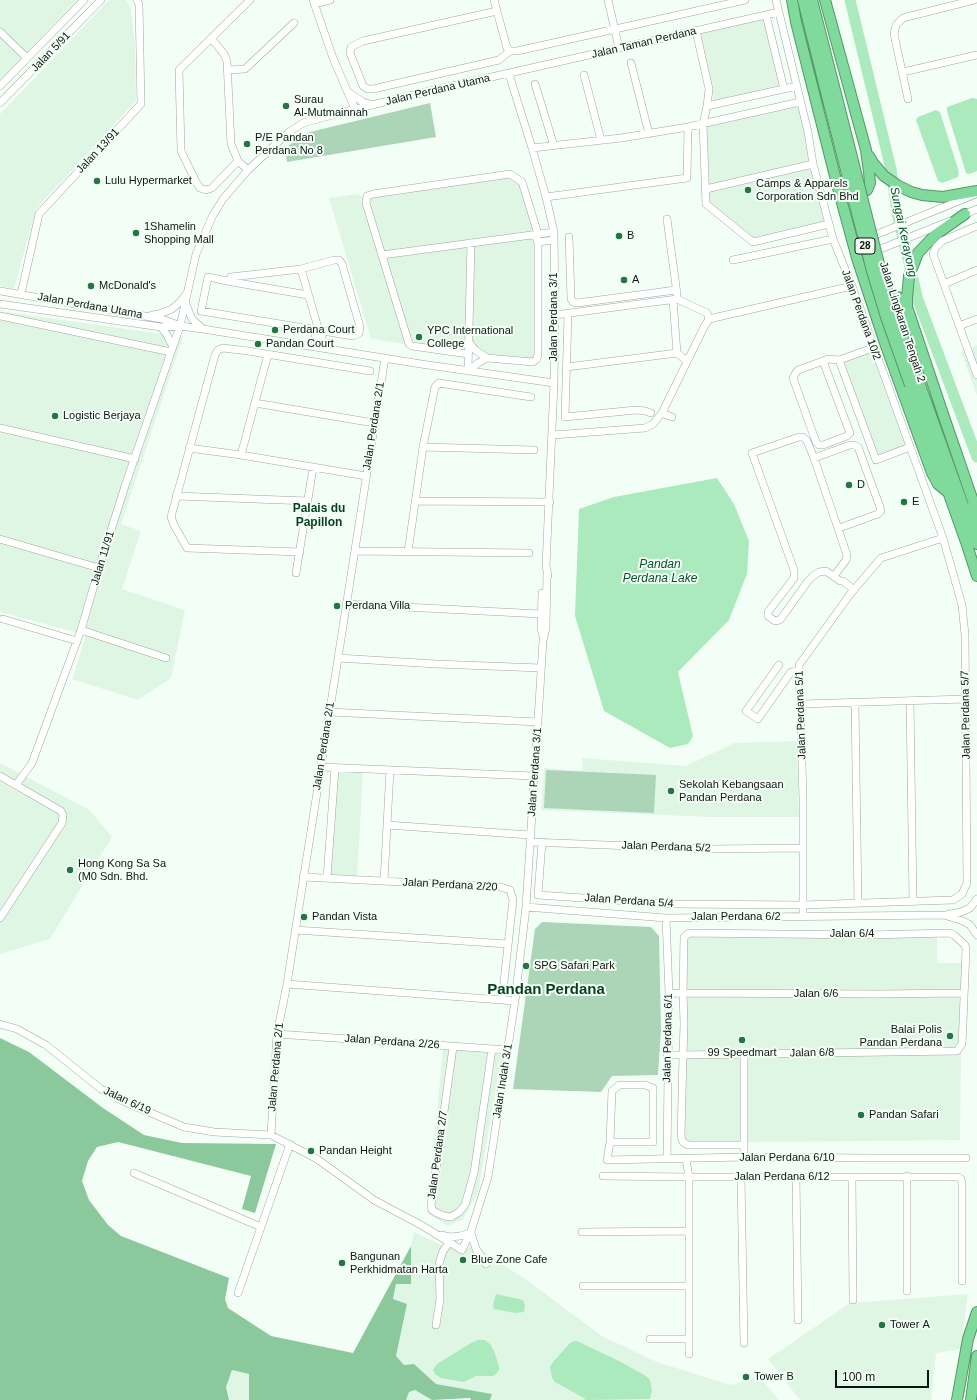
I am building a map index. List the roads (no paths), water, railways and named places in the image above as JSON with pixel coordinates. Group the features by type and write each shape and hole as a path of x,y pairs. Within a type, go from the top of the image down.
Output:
{"highway":[{"path":"792,0 796,22 857,258 932,474 938,484 949,493"},
{"name":"Jalan Lingkaran Tengah 2","path":"803,0 914,384 977,576"},
{"name":"Jalan Lingkaran Tengah 2","path":"812,0 834,103"},
{"path":"825,0 866,150 870,183 867,190 858,195 846,195 838,188"},
{"path":"866,150 873,163 884,176 911,192 922,195 943,197 977,191"},
{"path":"965,214 934,235 918,253 909,276 907,303 973,501 977,536"},
{"path":"876,315 880,303 883,299 888,297 898,297 907,303"},
{"name":"Jalan Lingkaran Tengah 2","path":"914,384 977,544"},
{"path":"957,1400 968,1339 977,1312"},
{"path":"971,1399 977,1356"}],"street":[{"name":"Jalan 5/91","path":"0,86 84,0"},
{"name":"Jalan 5/91","path":"0,103 101,0"},
{"name":"Jalan 13/91","path":"21,294 40,214 141,104 138,0"},
{"path":"238,161 212,188 206,190 200,188 196,182 181,151 179,70 250,0"},
{"path":"330,0 313,2 333,58 355,109"},
{"path":"494,0 507,48 510,51 517,52 615,28 745,0"},
{"path":"608,0 619,48"},
{"name":"Jalan Perdana 10/2","path":"776,0 833,239 852,286 873,348 943,538"},
{"path":"908,99 894,34 896,25 903,18 974,0"},
{"path":"497,11 363,41 351,47 350,53 363,86 373,90 499,60 510,51"},
{"name":"Jalan Taman Perdana","path":"509,74 779,12"},
{"path":"766,16 784,89"},
{"path":"228,70 245,69 294,23"},
{"path":"696,31 709,89 708,106 703,124 706,204 753,242 829,224"},
{"path":"0,32 27,58"},
{"path":"211,38 224,54 227,61 232,144 238,161 248,170"},
{"path":"903,72 977,56"},
{"path":"631,63 649,134"},
{"name":"Jalan Perdana Utama","path":"180,326 196,254 212,215 223,199 248,170 295,127 355,109 509,74"},
{"name":"Jalan Perdana 3/1","path":"509,74 546,197 554,232 555,315 553,435 547,569 550,582 550,622 543,637 526,907"},
{"path":"584,75 601,140"},
{"path":"535,84 554,146"},
{"path":"708,106 797,86"},
{"path":"347,91 363,102 373,105"},
{"path":"532,148 649,134 703,124 800,102"},
{"path":"546,197 687,178 688,127"},
{"path":"706,189 814,164"},
{"path":"468,354 412,346 407,340 366,203 367,196 510,174 522,182 538,242 537,359 533,362 488,358 475,350 469,342"},
{"path":"854,244 977,194"},
{"path":"857,258 977,209"},
{"path":"667,219 676,290 677,353"},
{"path":"977,226 942,241 936,247 933,254 959,326 970,348 977,375"},
{"path":"382,255 554,232"},
{"path":"569,237 571,299 576,304 676,290"},
{"path":"733,260 833,239"},
{"path":"538,242 554,240"},
{"path":"468,371 471,243"},
{"path":"232,282 231,277 300,269 339,260 342,264 360,327 359,333 353,336 319,332 201,311 208,277 232,282 308,295"},
{"path":"300,269 319,332 322,336 320,348"},
{"path":"944,284 977,270"},
{"path":"553,435 645,428 653,424 662,413 709,319 852,286"},
{"name":"Jalan Perdana Utama","path":"0,291 162,319 180,326"},
{"path":"146,316 159,314 172,309 187,293"},
{"path":"555,315 675,299 707,313 709,319"},
{"path":"186,302 192,319 203,329"},
{"name":"Jalan Perdana Utama","path":"0,304 160,327 180,326 203,329 468,371 554,383"},
{"path":"568,314 565,417 636,410 645,410 651,413"},
{"path":"0,316 172,349"},
{"path":"959,326 977,319"},
{"name":"Jalan 11/91","path":"16,785 32,763 82,630 99,568 180,326"},
{"path":"160,327 167,335 172,349"},
{"path":"300,552 187,548 171,517 215,355 218,350 223,348 370,371"},
{"path":"823,361 850,433 847,436 823,445 819,445 816,442 793,378 798,370 823,361 839,360 873,348"},
{"path":"567,367 677,353 687,361"},
{"path":"241,455 268,354"},
{"name":"Jalan Perdana 2/1","path":"271,1135 277,1034 295,930 385,358"},
{"path":"468,371 478,363 488,358"},
{"path":"839,360 876,460 910,447"},
{"path":"408,552 423,447 435,387 439,383 531,397"},
{"path":"255,404 374,423"},
{"path":"662,413 672,417"},
{"path":"0,428 135,459"},
{"path":"837,579 847,555 839,528 807,441 803,437 799,437 752,453 794,570 794,578 768,612 768,616 775,621 780,620 813,576 823,571 826,571 837,579 841,585 853,591"},
{"path":"814,458 850,445 858,447 880,507 881,511 878,514 839,528"},
{"path":"423,447 534,450"},
{"path":"189,448 241,455 366,476"},
{"path":"296,574 313,468"},
{"path":"176,496 308,501"},
{"path":"415,501 550,502"},
{"name":"Jalan Perdana 5/1","path":"803,917 801,704 799,665 853,591 881,558 943,538"},
{"name":"Jalan Perdana 5/7","path":"943,538 962,605 964,634 966,699 967,883 962,894"},
{"path":"0,539 99,568"},
{"path":"355,551 529,553"},
{"name":"Jalan Perdana 3/1","path":"543,637 541,628 541,614 543,571 547,569"},
{"path":"346,604 541,614"},
{"path":"3,619 77,641"},
{"path":"82,630 166,658"},
{"path":"338,658 541,668"},
{"path":"779,664 746,711 758,719 792,672 799,671"},
{"path":"788,677 793,680 800,679"},
{"path":"801,704 966,699"},
{"path":"910,701 913,901"},
{"path":"855,703 858,903"},
{"path":"329,712 538,722"},
{"path":"321,767 534,776"},
{"name":"Jalan Perdana 2/1","path":"326,878 335,768"},
{"path":"384,881 390,770"},
{"path":"0,776 61,811 62,815 62,823 0,918"},
{"name":"Jalan Perdana 5/2","path":"387,825 530,838 542,842 708,849 802,848"},
{"name":"Jalan Perdana 5/4","path":"542,842 538,895 674,904 803,905 953,900 962,894"},
{"name":"Jalan Perdana 2/20","path":"303,877 501,887 510,890 513,900 502,1000"},
{"name":"Jalan Perdana 6/2","path":"526,907 666,918 946,916 970,908 977,899"},
{"name":"Jalan Indah 3/1","path":"449,1243 462,1250 471,1233 488,1177 515,1001 526,907"},
{"path":"651,916 666,932 671,924 678,918"},
{"name":"Jalan Perdana 6/2","path":"946,916 963,921 970,925 977,935"},
{"name":"Jalan Perdana 6/1","path":"666,918 669,993 667,1054 667,1159"},
{"path":"295,930 508,944"},
{"name":"Jalan 6/4","path":"744,1144 688,1145 683,1142 681,1137 684,937 689,933 868,935 950,933 964,945 966,950 962,1044 957,1052"},
{"path":"286,984 515,1001"},
{"name":"Jalan 6/6","path":"669,993 964,993"},
{"name":"Jalan 6/19","path":"0,1024 17,1029 46,1045 101,1089 125,1102 184,1128 214,1132 271,1135"},
{"name":"Jalan Perdana 2/26","path":"277,1034 508,1050"},
{"name":"Jalan Perdana 2/7","path":"453,1047 431,1205 432,1210 437,1213 451,1217 459,1212 465,1205 474,1173 492,1049"},
{"name":"Jalan 6/8","path":"667,1054 957,1052"},
{"path":"744,1054 744,1157"},
{"path":"645,1085 652,1088 653,1142 610,1142 612,1091 619,1086 645,1085"},
{"path":"271,1135 317,1159 374,1200 437,1234 449,1243 443,1251 439,1264 440,1299 436,1324"},
{"name":"Jalan Perdana 6/10","path":"610,1142 607,1160 744,1157 966,1158"},
{"path":"238,1293 290,1144"},
{"path":"686,1159 689,1177 689,1354"},
{"path":"134,1173 261,1227"},
{"name":"Jalan Perdana 6/12","path":"603,1176 958,1177 962,1184 962,1281"},
{"path":"796,1176 798,1320"},
{"path":"907,1176 907,1291"},
{"path":"742,1177 744,1343"},
{"path":"852,1177 854,1300"},
{"path":"582,1232 689,1231"},
{"path":"437,1234 450,1237 471,1233 476,1249 486,1264"},
{"path":"583,1286 689,1286"},
{"path":"650,1339 689,1339"}],"water":[{"path":"972,98 977,99 977,171 969,174 966,173 947,107"},
{"path":"936,110 940,112 959,172 958,177 942,183 938,181 916,120 918,117"},
{"name":"Pandan Perdana Lake","path":"717,478 734,504 749,541 747,574 729,620 678,672 693,736 688,744 670,748 604,711 575,616 579,509 614,497"},
{"path":"496,1294 523,1300 525,1306 524,1312 515,1313 494,1309 493,1305"},
{"path":"478,1340 485,1340 491,1345 499,1366 499,1370 496,1374 493,1376 476,1376 464,1382 441,1378 435,1374 433,1370 437,1364"},
{"path":"577,1341 619,1361 646,1376 650,1380 651,1385 652,1391 650,1399 585,1400 584,1398 555,1382 552,1378 550,1367 570,1343"}],"waterway":[{"name":"Sungai Kerayong","path":"850,0 891,169 897,213 918,300 977,457"}],"place":[{"name":"Surau Al-Mutmainnah","path":"286,106"},
{"name":"P/E Pandan Perdana No 8","path":"247,144"},
{"name":"Lulu Hypermarket","path":"97,181"},
{"name":"Camps & Apparels Corporation Sdn Bhd","path":"748,190"},
{"name":"1Shamelin Shopping Mall","path":"136,233"},
{"name":"B","path":"619,236"},
{"name":"A","path":"624,280"},
{"name":"McDonald's","path":"91,286"},
{"name":"Perdana Court","path":"275,330"},
{"name":"YPC International College","path":"419,337"},
{"name":"Pandan Court","path":"258,344"},
{"name":"Logistic Berjaya","path":"55,416"},
{"name":"D","path":"849,485"},
{"name":"E","path":"904,502"},
{"name":"Perdana Villa","path":"337,606"},
{"name":"Sekolah Kebangsaan Pandan Perdana","path":"671,791"},
{"name":"Hong Kong Sa Sa (M0 Sdn. Bhd.","path":"70,870"},
{"name":"Pandan Vista","path":"304,917"},
{"name":"SPG Safari Park","path":"526,966"},
{"name":"Balai Polis Pandan Perdana","path":"950,1036"},
{"name":"99 Speedmart","path":"742,1040"},
{"name":"Pandan Safari","path":"861,1115"},
{"name":"Pandan Height","path":"311,1151"},
{"name":"Blue Zone Cafe","path":"463,1260"},
{"name":"Bangunan Perkhidmatan Harta","path":"342,1263"},
{"name":"Tower A","path":"882,1325"},
{"name":"Tower B","path":"746,1377"}],"district":[{"name":"Palais du Papillon","path":"319,516"},
{"name":"Pandan Perdana","path":"546,990"}]}
